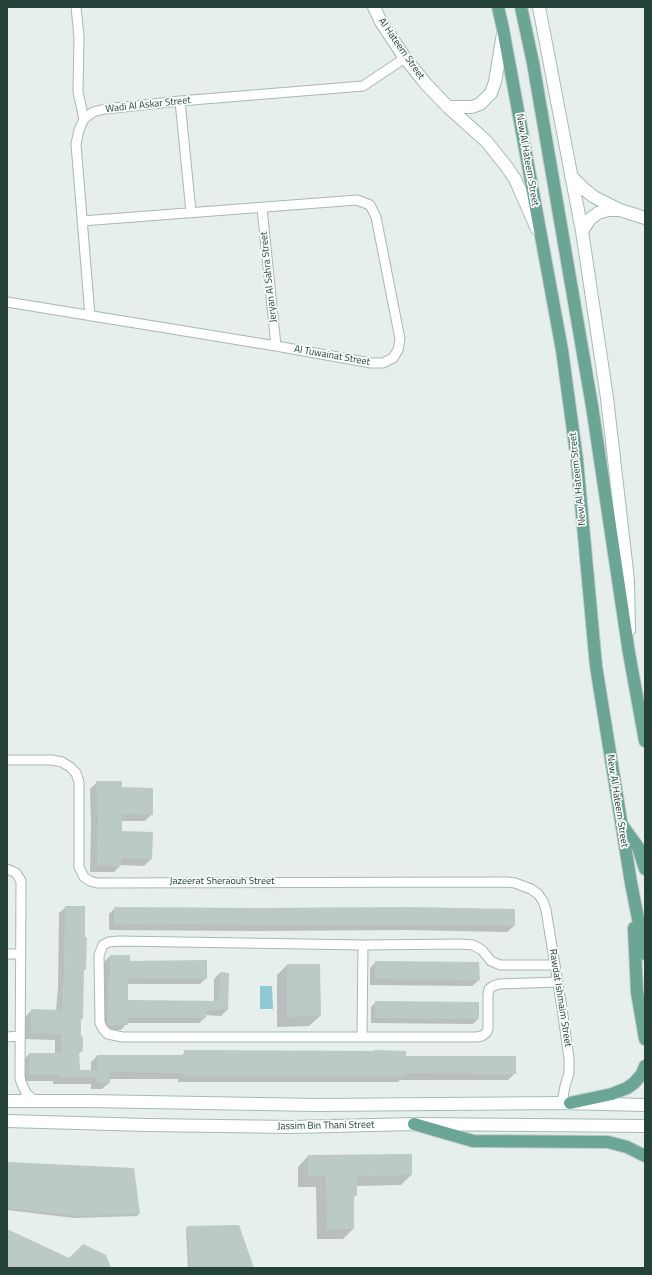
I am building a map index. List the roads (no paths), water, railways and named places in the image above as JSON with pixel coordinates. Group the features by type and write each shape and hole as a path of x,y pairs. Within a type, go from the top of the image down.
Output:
{"main road":[{"name":"Al Hateem Street","path":"374,7 381,22 405,58 426,84 448,107 486,140 512,175 542,239"},
{"name":"New Al Hateem Street","path":"498,7 556,313 568,386 579,476 596,666 631,883 645,954"},
{"path":"521,7 533,63 592,406 628,653 645,740"},
{"path":"539,7 582,230 607,398 610,438 625,556 629,604 628,653"},
{"path":"448,107 472,107 480,104 491,93 496,82 503,29"},
{"path":"571,176 594,197 620,210 645,218"},
{"path":"582,230 590,219 598,213 608,210 620,210"},
{"path":"621,824 638,847 645,869"},
{"path":"631,883 637,992 645,1039"},
{"path":"566,1103 612,1094 627,1088 642,1074 645,1066"},
{"name":"Jassim Bin Thani Street","path":"7,1101 88,1100 317,1105 566,1103 645,1105"},
{"name":"Jassim Bin Thani Street","path":"7,1121 292,1127 414,1124 645,1126"},
{"path":"414,1124 472,1141 608,1142 627,1147 645,1156"}],"street":[{"path":"76,7 79,37 78,92 84,119 79,130 76,144 90,316"},
{"name":"Wadi Al Askar Street","path":"84,119 93,112 106,109 180,101 363,86 405,58"},
{"path":"180,101 191,212"},
{"name":"Al Tuwainat Street","path":"7,302 371,363 383,363 393,358 398,350 400,339 376,217 370,205 357,200 191,212 82,222"},
{"name":"Jeryan Al Sahra Street","path":"262,208 276,346"},
{"name":"Jazeerat Sheraouh Street","path":"7,760 52,760 62,762 70,766 76,773 79,782 78,867 84,877 97,883 507,882 524,885 538,894"},
{"path":"7,869 16,873 20,881 21,1082 26,1093 35,1101"},
{"name":"Rawdat Ishmaim Street","path":"538,894 543,901 546,910 569,1059 569,1073 565,1086 566,1103"},
{"path":"555,965 500,965 491,961 482,950 473,946 460,944 109,942 103,945 99,955 100,1023 108,1034 122,1037 477,1037 486,1033 488,1028 488,995 489,989 493,986 499,984 558,982"},
{"path":"362,1038 363,944"},
{"path":"7,954 20,954"},
{"path":"7,1036 20,1036"}],"water":[{"path":"260,986 272,986 273,1009 260,1009"}]}
